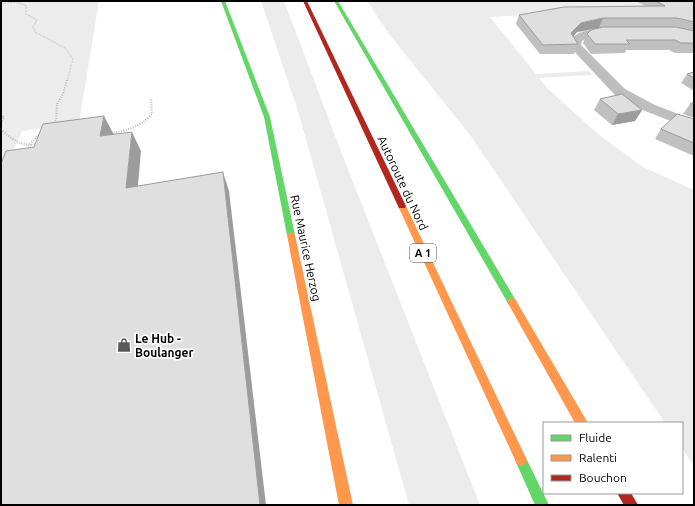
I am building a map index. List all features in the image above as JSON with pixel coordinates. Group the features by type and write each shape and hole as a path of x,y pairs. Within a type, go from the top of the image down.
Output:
{"main road":[{"name":"Rue Maurice Herzog","path":"222,1 262,102 266,117 346,505"},
{"name":"Autoroute du Nord","path":"305,1 542,505"},
{"path":"336,1 581,422"},
{"path":"625,494 631,505"}],"street":[{"path":"628,32 588,34 576,40 575,46 614,87 624,95 650,108 694,125"}],"path":[{"path":"1,3 23,3 26,6 26,14 37,20 33,27 35,32 65,48 73,59 63,94 57,104 56,120 51,126"},
{"path":"110,133 122,132 146,122 152,114 151,98"},
{"path":"1,114 4,118 1,122"},
{"path":"1,129 19,143 28,146 42,143"},
{"path":"28,146 45,131"}],"shaded area":[{"path":"1,1 99,1 79,123 22,131 1,178"},
{"path":"261,1 284,1 340,149 480,505 409,505 298,111"},
{"path":"367,1 694,1 653,7 490,17 536,74 589,71 593,75 539,78 547,88 598,134 643,167 694,190 694,466 683,450 683,422 664,422 470,135 389,34"}],"building":[{"path":"656,1 694,1 694,22 677,18 603,18 581,23 571,33 578,44 543,45 519,15 564,7 665,6"},
{"path":"603,27 676,27 694,31 694,43 681,43 675,40 626,40 630,44 595,44 587,34 591,30"},
{"path":"694,72 694,78 687,74"},
{"path":"622,94 642,110 618,114 600,99"},
{"path":"677,114 694,119 694,143 661,129"},
{"name":"Le Hub - Boulanger","path":"104,116 100,136 132,132 126,188 223,172 260,505 1,505 1,164 6,151 34,147 43,124"}],"traffic: fast":[{"path":"223,1 267,117 291,235"},
{"path":"336,1 512,302"},
{"path":"521,460 542,505"}],"traffic: slow":[{"path":"402,206 521,460"},
{"path":"291,235 346,505"},
{"path":"512,302 581,422"}],"traffic: jam":[{"path":"305,1 402,206"},
{"path":"625,494 631,505"}],"place":[{"name":"Le Hub - Boulanger","path":"124,345"}]}
